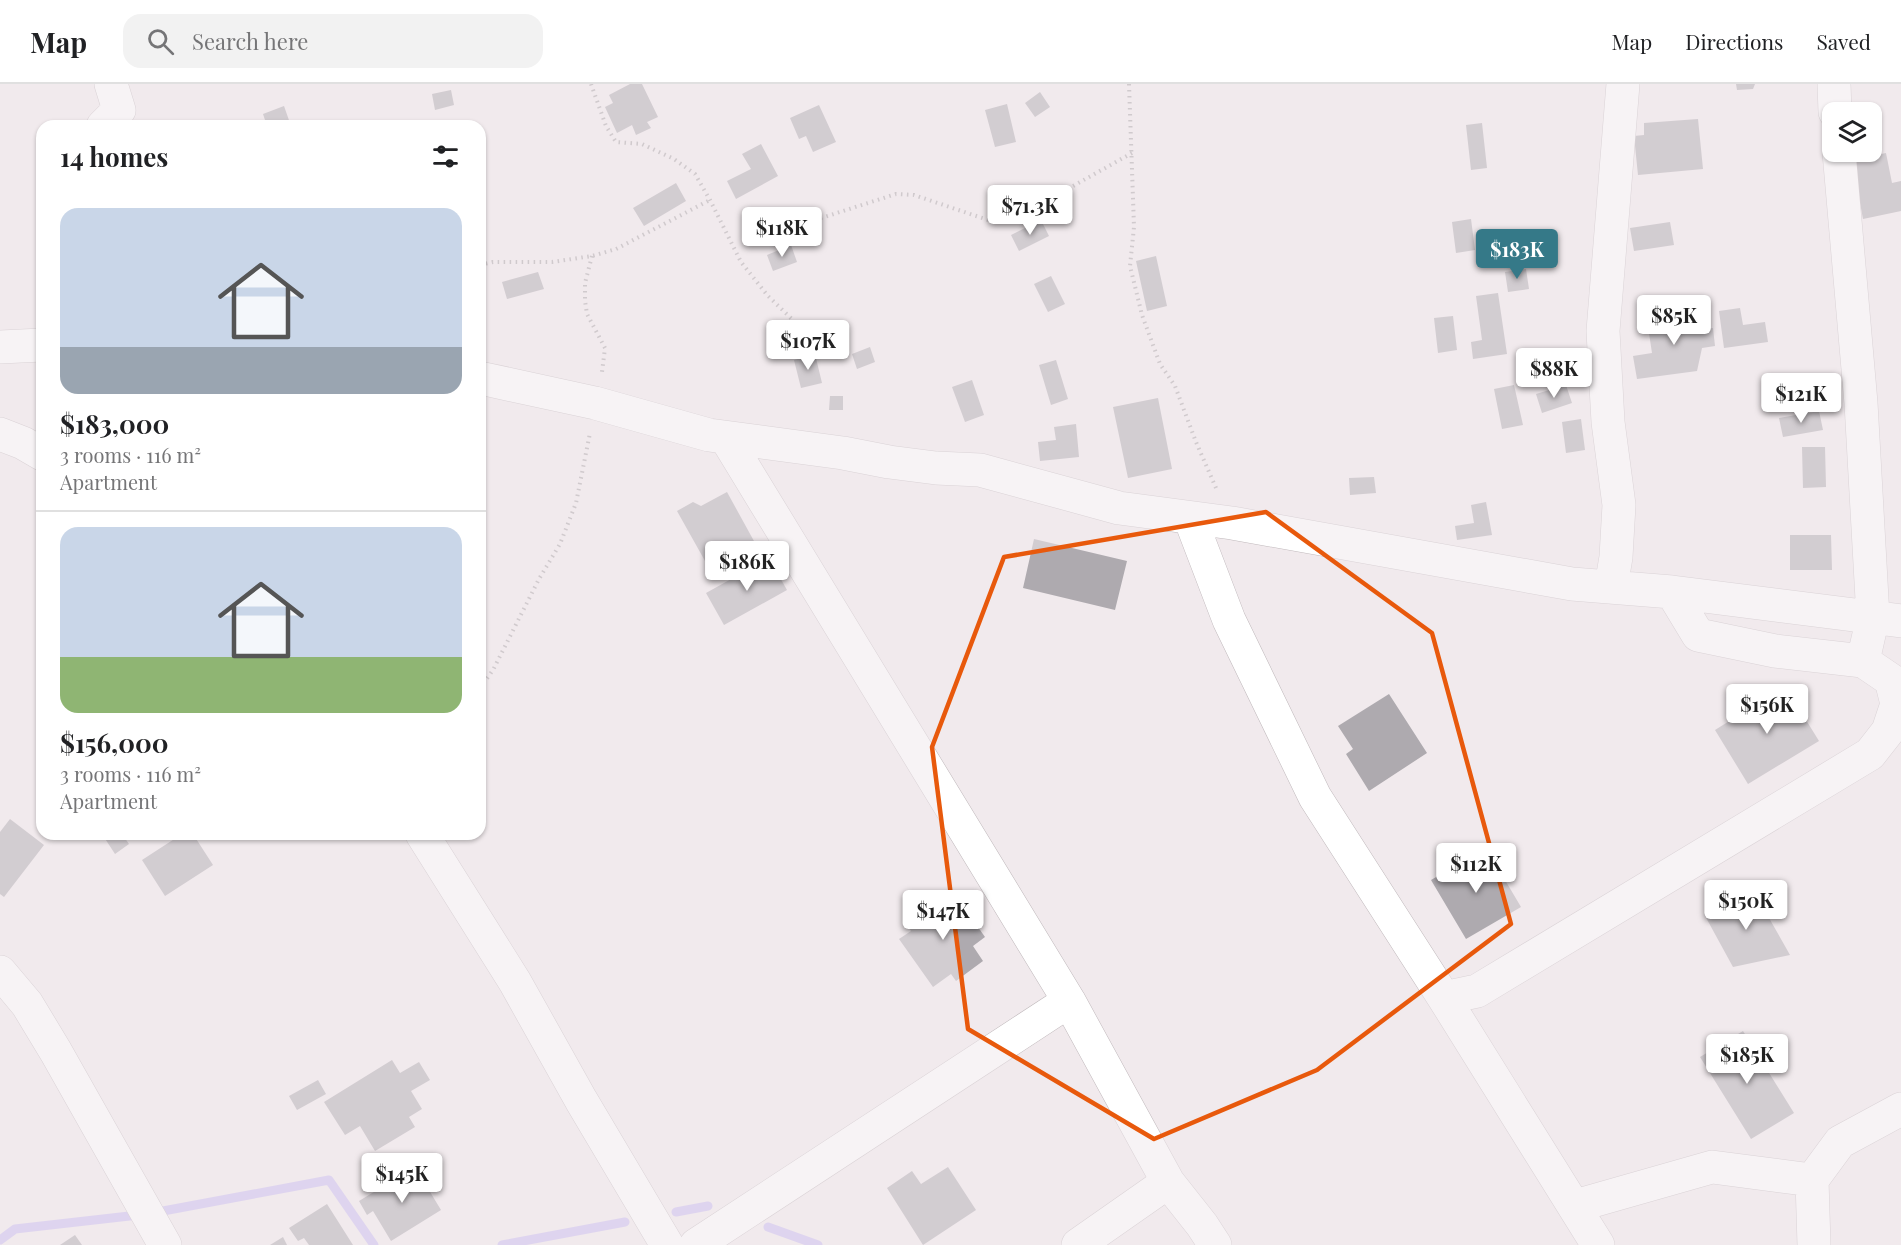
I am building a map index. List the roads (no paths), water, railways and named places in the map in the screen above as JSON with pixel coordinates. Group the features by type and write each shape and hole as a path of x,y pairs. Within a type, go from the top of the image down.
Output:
{"street":[{"path":"109,120 119,110 111,84"},
{"path":"1611,587 1616,556 1619,505 1608,422 1603,331 1623,84"},
{"path":"1834,84 1835,102"},
{"path":"1840,162 1861,403 1887,619 1863,661"},
{"path":"0,347 36,345"},
{"path":"486,379 595,403 709,435 913,465 980,470 1119,508 1232,523 1572,584 1672,592 1887,619"},
{"path":"0,434 36,451"},
{"path":"726,438 1069,1001 1168,1182 1215,1245"},
{"path":"1190,518 1229,620 1315,797 1598,1245"},
{"path":"1672,592 1698,635 1775,651 1863,661 1891,680 1898,704 1888,731 1870,754"},
{"path":"1444,998 1477,991 1901,734"},
{"path":"426,840 515,982 581,1100 667,1245"},
{"path":"0,972 27,1004 51,1043 165,1245"},
{"path":"696,1245 1069,1001"},
{"path":"1814,1245 1812,1180 1840,1142 1901,1109"},
{"path":"1575,1206 1713,1167 1812,1180"},
{"path":"1078,1245 1168,1182"}],"waterway":[{"path":"0,1240 15,1229 147,1214 329,1180 374,1245"},
{"path":"676,1212 708,1206"},
{"path":"502,1245 625,1222"},
{"path":"768,1227 818,1245"}]}
